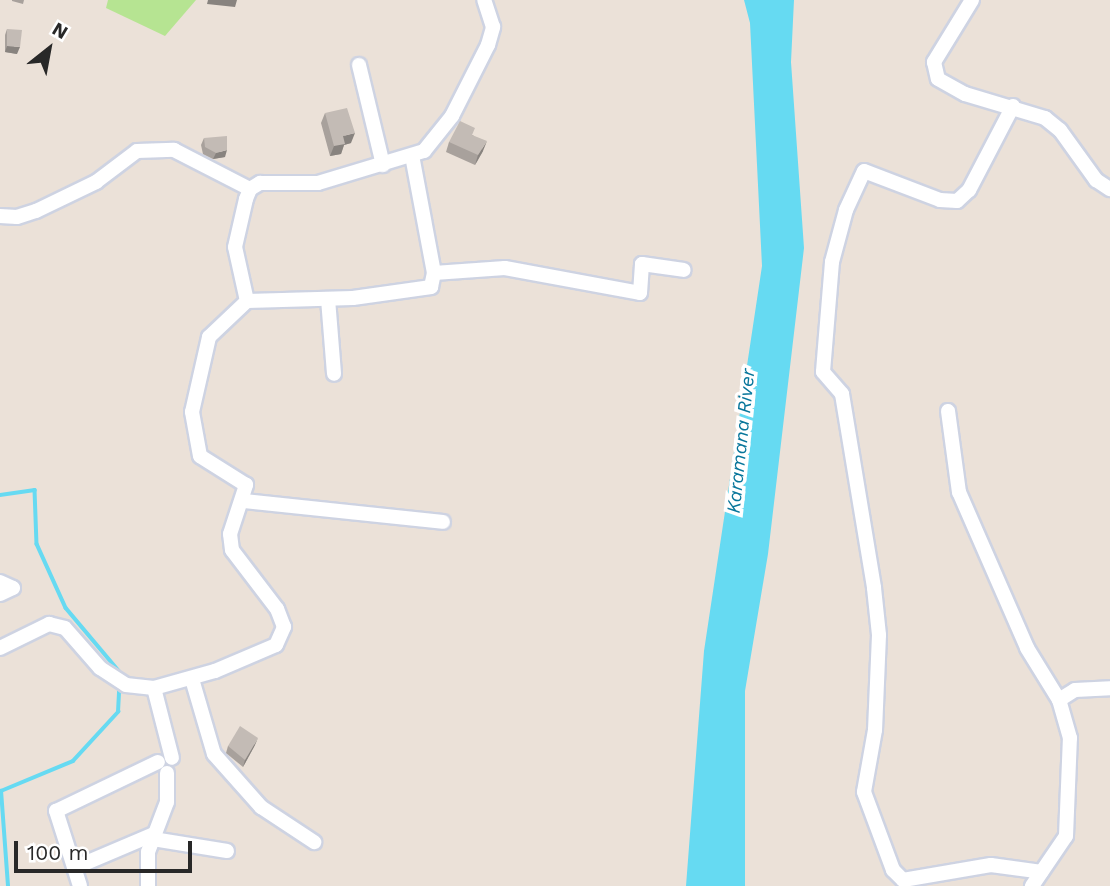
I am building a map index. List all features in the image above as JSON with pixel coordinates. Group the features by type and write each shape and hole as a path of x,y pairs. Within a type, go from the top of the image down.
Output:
{"street":[{"path":"247,301 235,247 250,189 260,183 318,183 412,156 439,134 488,45 493,27 484,0"},
{"path":"972,0 934,62 934,71 950,88 1045,118 1060,130 1096,180 1110,188"},
{"path":"359,65 383,165"},
{"path":"1013,106 969,190 957,201 940,200 864,171 846,209 832,262 823,372 842,394 874,588 879,635 875,730 864,792 893,870 903,880 991,865 1042,872"},
{"path":"0,216 17,217 36,211 96,182 137,151 174,150 250,189"},
{"path":"0,648 49,624 65,628 100,668 126,685 154,688 192,679 276,645 284,628 277,609 232,550 230,534 244,501 246,485 200,456 192,412 195,383 209,337 247,301 328,299 431,287 434,274 412,156"},
{"path":"434,274 505,268 640,293 642,264 684,270"},
{"path":"328,299 334,374"},
{"path":"948,411 959,492 1027,648 1059,699 1070,738 1066,836 1032,886"},
{"path":"244,501 443,522"},
{"path":"0,582 13,588 0,594"},
{"path":"192,679 214,754 261,807 314,842"},
{"path":"148,886 153,836 167,802 166,764 154,688"},
{"path":"1059,699 1075,690 1110,688"},
{"path":"80,886 56,811 166,764"},
{"path":"74,868 153,836 227,851"}],"green space":[{"path":"108,0 196,0 165,36 106,8"}],"water":[{"name":"Karamana River","path":"744,0 794,0 791,62 804,248 768,554 745,691 745,886 686,886 704,651 762,266 750,23"}],"building":[{"path":"7,29 22,30 20,47 7,46"},
{"path":"347,108 355,133 343,136 345,144 334,146 325,113"},
{"path":"460,121 475,128 472,135 487,141 478,155 449,142"},
{"path":"227,136 227,150 216,153 205,147 204,138"},
{"path":"240,726 258,738 245,760 228,746"}],"waterway":[{"path":"0,495 35,490 37,544 66,608 119,671"},
{"path":"8,886 1,791 73,761 118,712 119,691"}]}
